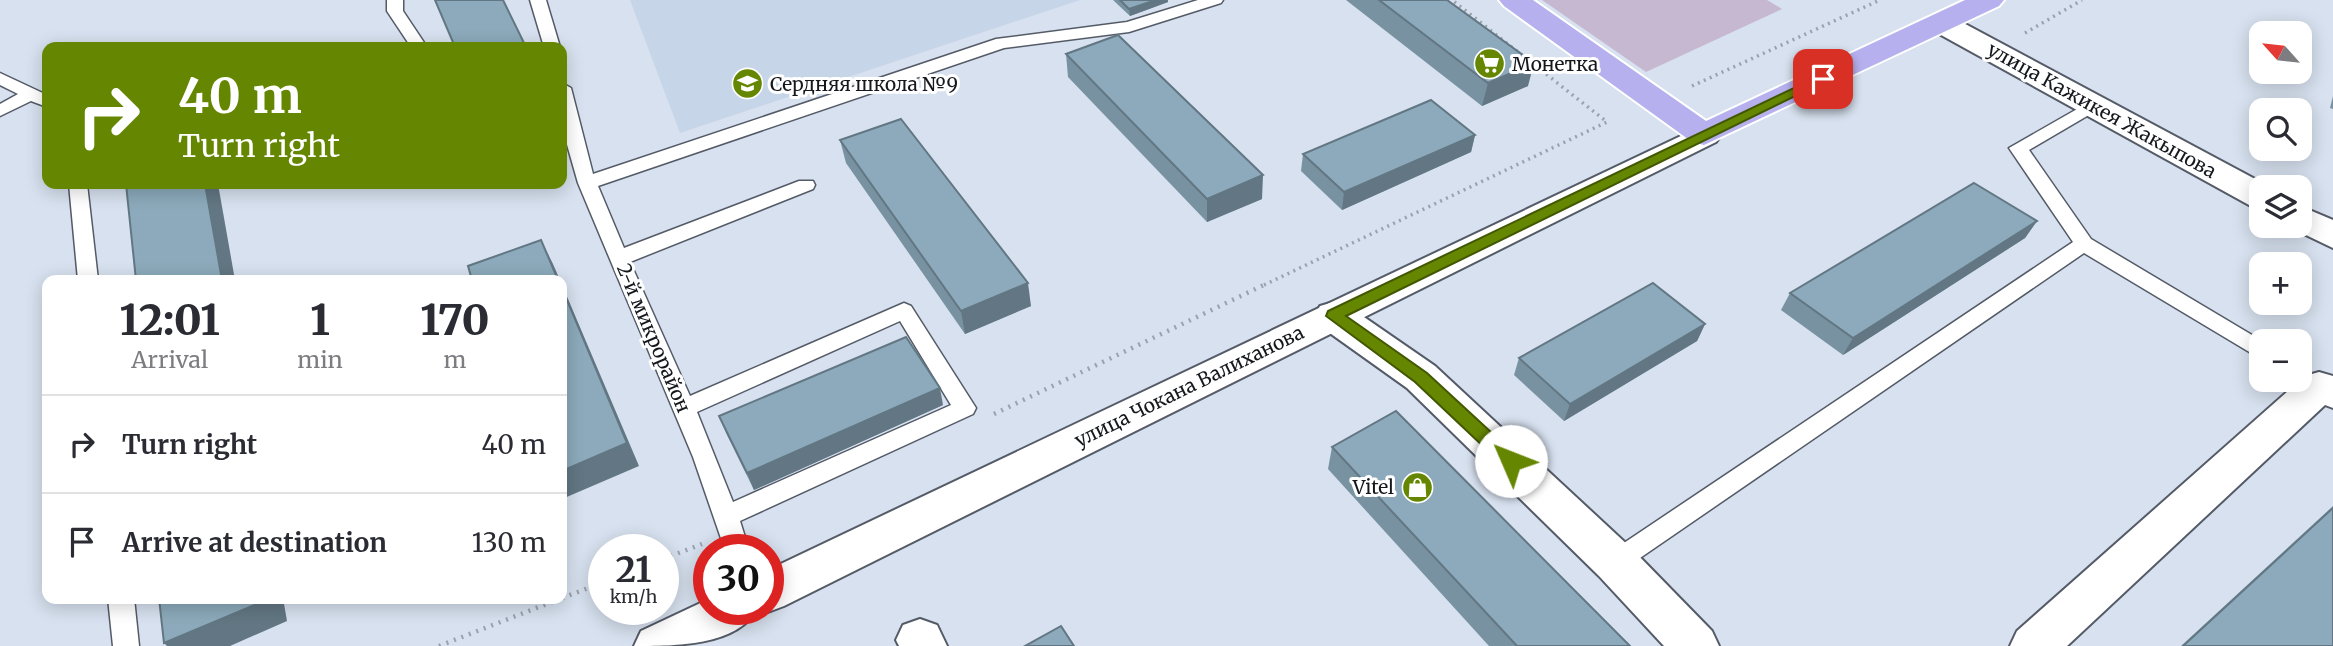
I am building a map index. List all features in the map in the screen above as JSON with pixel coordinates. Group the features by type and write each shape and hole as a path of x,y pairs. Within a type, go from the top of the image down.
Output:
{"main road":[{"path":"1514,0 1704,135"},
{"name":"улица Чокана Валиханова","path":"1704,135 1989,0"}],"street":[{"name":"улица Кажикея Жакыпова","path":"1943,24 2249,190"},
{"name":"улица Чокана Валиханова","path":"784,584 1704,135"},
{"path":"2312,225 2333,236"},
{"path":"1334,316 1421,377 1615,562 1695,646"},
{"path":"2034,646 2317,384"},
{"path":"658,646 701,625"}],"lane":[{"path":"395,0 395,11 416,42"},
{"path":"538,0 551,42"},
{"path":"587,183 909,72 1002,43 1129,27 1215,0"},
{"path":"0,78 40,98"},
{"path":"0,111 40,98"},
{"path":"2093,105 2018,148 2084,244 2249,344"},
{"name":"2-й микрорайон","path":"567,131 684,408 732,533"},
{"path":"619,258 806,185"},
{"path":"79,189 87,275"},
{"path":"1615,562 2084,244"},
{"path":"684,408 904,311 965,408 732,533"},
{"path":"120,644 121,604"}],"path":[{"path":"989,416 1607,122 1452,0"},
{"path":"1691,87 1880,0"},
{"path":"2022,34 2082,0"},
{"path":"679,553 732,533"},
{"path":"567,596 588,588"},
{"path":"439,646 547,604"}],"shaded area":[{"name":"Сердняя школа №9","path":"630,0 1080,0 680,133"},
{"path":"1542,0 1767,0 1782,9 1646,72"}],"building":[{"path":"435,0 503,0 524,42 453,42"},
{"path":"1120,0 1156,0 1129,9"},
{"path":"1379,0 1447,0 1534,63 1488,83"},
{"path":"1118,35 1263,175 1207,199 1066,54"},
{"path":"1431,100 1475,135 1344,192 1303,154"},
{"path":"901,119 1028,283 961,311 840,140"},
{"path":"1974,183 2037,221 1853,338 1790,293"},
{"path":"127,189 206,189 221,275 135,275"},
{"path":"541,240 556,275 471,275 468,266"},
{"path":"1653,283 1705,324 1570,404 1519,358"},
{"path":"567,300 627,443 567,469"},
{"path":"906,337 940,388 747,473 719,416"},
{"path":"1396,411 1630,646 1517,646 1332,447"},
{"path":"2333,508 2332,646 2183,646"},
{"path":"160,604 257,604 164,643"},
{"path":"1061,626 1074,646 1025,646"}],"place":[{"name":"Монетка","path":"1489,64"},
{"name":"Сердняя школа №9","path":"747,84"},
{"name":"Vitel","path":"1417,487"}],"route":[{"path":"1511,461 1421,377 1334,316 1823,79"}]}
